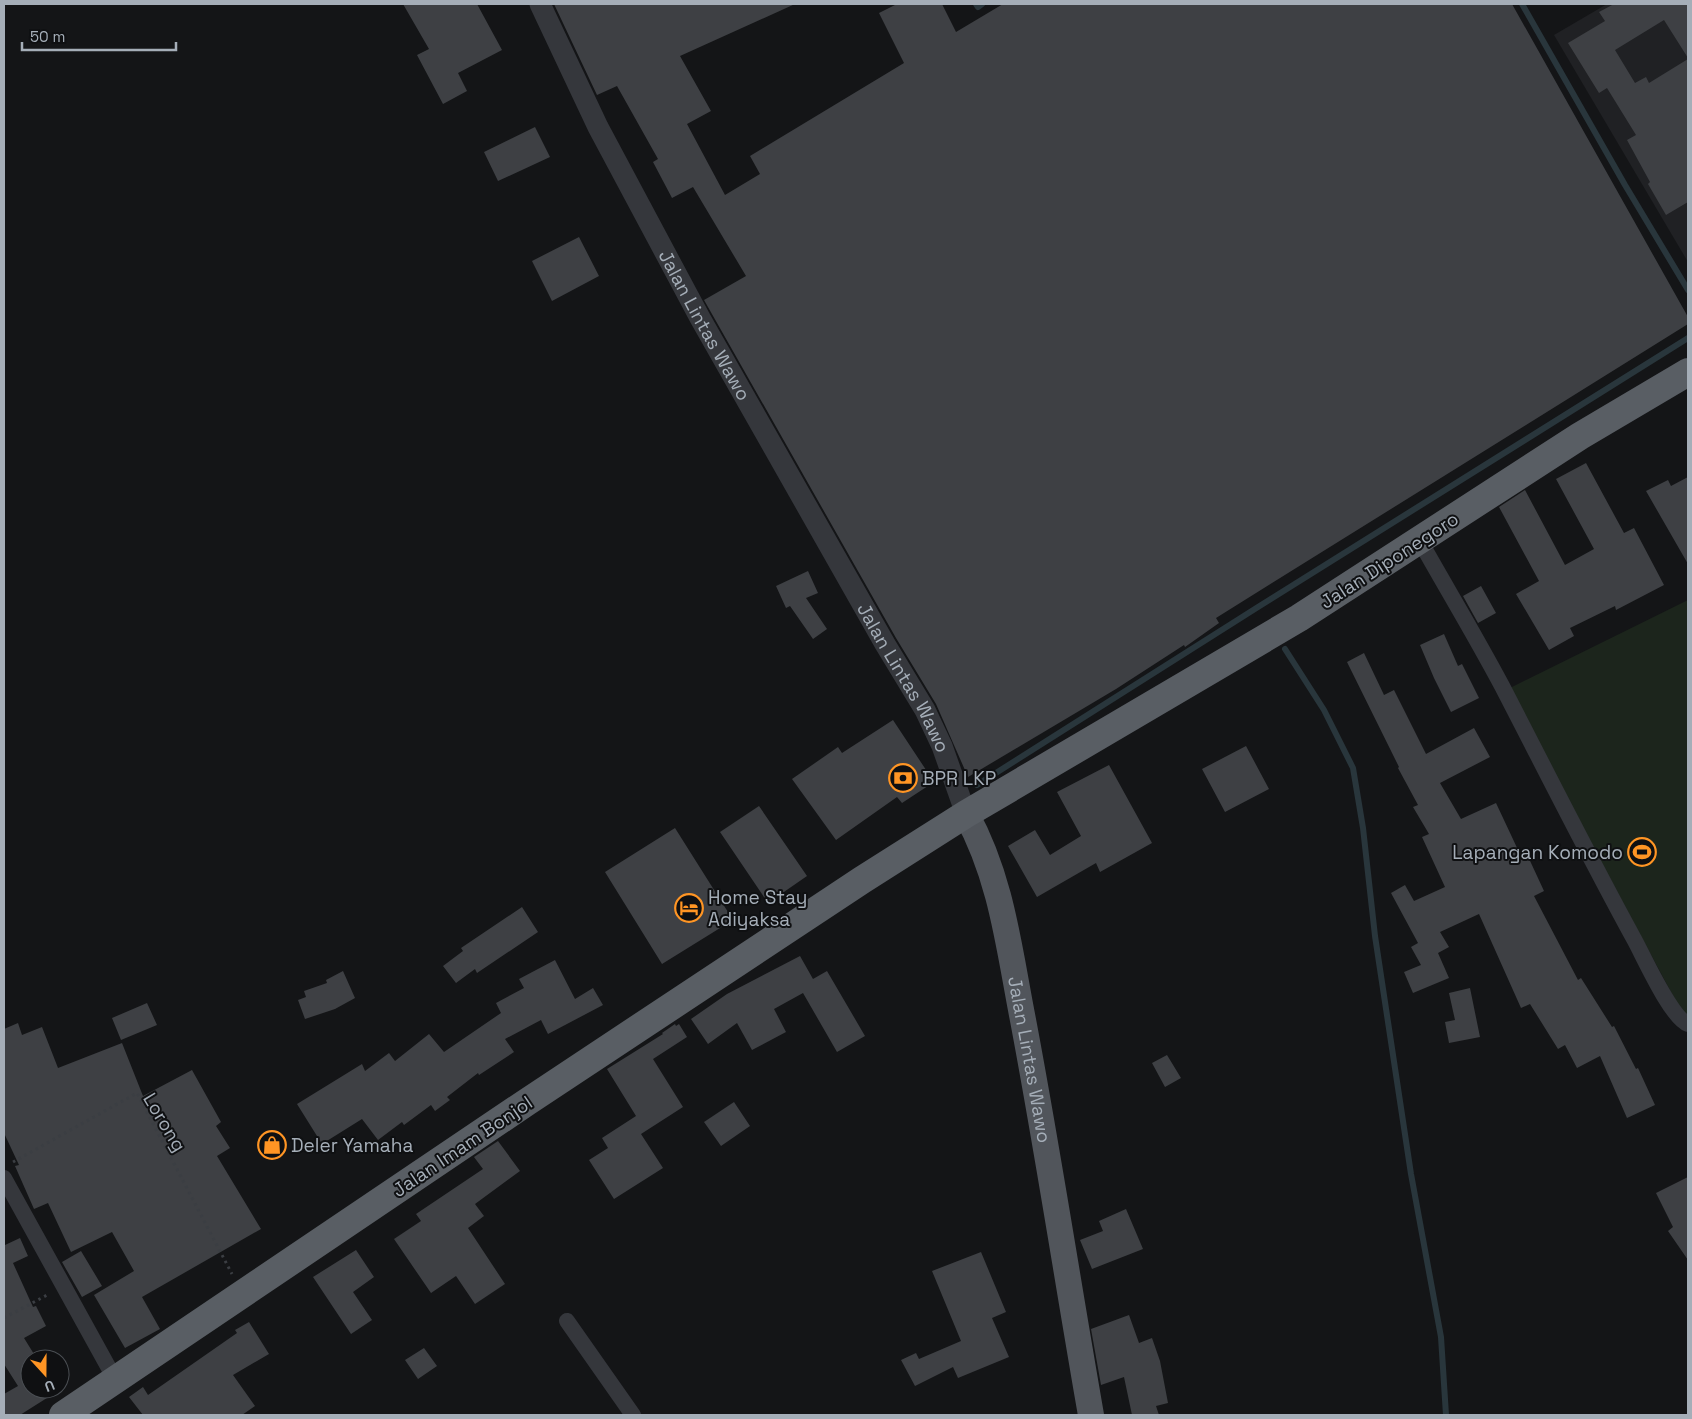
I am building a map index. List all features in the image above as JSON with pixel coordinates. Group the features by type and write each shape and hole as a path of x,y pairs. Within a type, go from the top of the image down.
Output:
{"highway":[{"name":"Jalan Diponegoro","path":"966,814 1299,618 1580,436 1688,372"},
{"name":"Jalan Imam Bonjol","path":"63,1415 116,1381 535,1096 862,880 966,814"}],"main road":[{"name":"Jalan Lintas Wawo","path":"966,814 983,848 997,889 1035,1083 1091,1415"}],"street":[{"name":"Jalan Lintas Wawo","path":"540,4 598,127 700,318 885,644 928,716 942,746 966,814"},
{"path":"1420,541 1501,685 1662,991 1673,1010 1684,1023 1688,1024"},
{"path":"4,1178 116,1381"},
{"path":"567,1321 633,1415"}],"path":[{"name":"Lorong","path":"12,1163 136,1093 242,1295"},
{"path":"4,1318 63,1286"}],"shaded area":[{"path":"1607,4 1688,4 1688,262 1554,35"},
{"name":"Lapangan Komodo","path":"1688,600 1688,1015 1685,1018 1508,689"}],"building":[{"path":"403,4 477,4 502,50 458,73 467,91 443,104 417,55 429,49"},
{"path":"554,4 795,4 680,56 711,111 687,124 725,195 760,174 750,156 904,63 879,13 897,4 942,4 956,32 1003,4 1512,4 1688,317 1688,324 1216,618 1219,623 1185,647 1184,645 1116,689 968,777 936,704 896,638 704,300 746,276 693,187 672,198 653,162 658,159 617,86 597,95"},
{"path":"1614,4 1688,4 1688,58 1664,20 1615,50 1635,83 1646,77 1649,83 1688,59 1688,202 1666,215 1648,184 1650,182 1627,140 1636,135 1607,88 1599,93 1568,43 1605,21 1599,12"},
{"path":"535,127 550,157 498,181 484,152"},
{"path":"579,237 599,276 552,301 532,261"},
{"path":"1586,463 1624,533 1634,528 1664,585 1616,610 1615,606 1570,628 1574,636 1549,650 1516,594 1539,581 1499,507 1525,490 1565,565 1594,549 1556,479"},
{"path":"1688,477 1688,564 1646,491 1668,480 1671,486"},
{"path":"808,571 818,593 806,598 827,629 813,639 790,606 786,608 776,586"},
{"path":"1481,586 1496,613 1478,623 1463,596"},
{"path":"1444,634 1458,666 1462,664 1479,698 1451,712 1420,645"},
{"path":"1364,653 1384,695 1394,690 1426,754 1474,728 1490,757 1440,783 1461,819 1496,803 1519,852 1525,850 1544,891 1534,896 1578,980 1581,978 1612,1027 1614,1026 1636,1069 1638,1068 1655,1105 1627,1118 1600,1056 1577,1068 1565,1045 1558,1049 1530,1004 1521,1008 1479,914 1440,932 1449,947 1438,953 1449,978 1413,993 1404,972 1421,965 1411,947 1418,943 1391,893 1405,885 1414,901 1445,887 1422,837 1429,834 1413,807 1418,805 1347,662"},
{"path":"893,720 934,782 902,803 897,797 836,840 792,779 838,747 842,753"},
{"path":"1246,746 1269,789 1225,812 1202,769"},
{"path":"1109,765 1152,843 1100,872 1096,863 1037,897 1008,846 1035,830 1050,855 1081,836 1057,792"},
{"path":"759,806 807,876 768,903 720,832"},
{"path":"675,828 733,920 662,964 605,872"},
{"path":"522,907 538,932 477,973 475,969 456,983 443,966 463,951 461,948"},
{"path":"800,956 813,979 827,971 865,1036 837,1052 803,993 774,1009 786,1032 752,1050 737,1023 708,1044 691,1019 727,994"},
{"path":"555,960 575,999 593,988 603,1005 548,1034 541,1020 505,1039 514,1052 479,1075 478,1073 447,1097 450,1100 435,1111 431,1105 404,1125 402,1122 378,1140 362,1119 322,1144 297,1104 362,1064 365,1071 389,1053 395,1061 429,1034 444,1052 501,1013 496,1003 524,988 519,979"},
{"path":"343,971 355,998 335,1009 305,1019 298,1000 306,997 304,991 327,983 326,980"},
{"path":"1470,988 1480,1037 1449,1043 1445,1022 1455,1020 1449,993"},
{"path":"147,1003 157,1025 121,1040 112,1018"},
{"path":"18,1023 22,1035 42,1027 58,1068 122,1043 143,1096 192,1070 221,1122 216,1126 230,1148 217,1156 261,1229 142,1297 160,1329 125,1348 94,1295 134,1271 112,1232 71,1252 48,1203 34,1209 15,1166 19,1165 4,1133 4,1029"},
{"path":"675,1024 676,1026 679,1024 687,1037 653,1059 683,1107 641,1134 663,1168 614,1199 589,1160 608,1148 602,1138 636,1116 607,1069 663,1034"},
{"path":"1167,1055 1181,1078 1165,1087 1152,1063"},
{"path":"734,1102 750,1126 721,1146 704,1122"},
{"path":"498,1141 520,1171 475,1204 484,1216 468,1228 505,1284 475,1304 456,1276 431,1293 394,1239 421,1221 416,1214 483,1169 474,1157"},
{"path":"1688,1177 1688,1260 1668,1231 1673,1227 1656,1193"},
{"path":"1126,1209 1143,1249 1092,1269 1080,1240 1103,1231 1099,1221"},
{"path":"20,1238 28,1256 13,1263 33,1307 36,1306 46,1326 24,1338 31,1349 20,1349 20,1399 45,1399 20,1415 4,1415 4,1394 18,1386 4,1364 4,1242 5,1245"},
{"path":"356,1250 374,1277 353,1292 372,1320 351,1334 313,1277"},
{"path":"81,1251 102,1286 82,1297 62,1262"},
{"path":"981,1252 1006,1312 992,1318 1009,1357 958,1378 953,1367 915,1386 901,1360 916,1353 919,1359 961,1341 932,1271"},
{"path":"1129,1315 1139,1343 1152,1338 1160,1361 1168,1403 1156,1406 1159,1415 1132,1415 1124,1377 1101,1385 1091,1329"},
{"path":"249,1322 269,1354 233,1375 255,1406 242,1415 143,1415 129,1397 143,1387 148,1395 237,1333 235,1330"},
{"path":"424,1348 437,1366 418,1379 405,1360"}],"waterway":[{"path":"976,4 978,7 982,4"},
{"path":"1522,4 1625,185 1688,290"},
{"path":"977,785 1688,338"},
{"path":"1285,649 1324,710 1353,768 1363,828 1375,936 1411,1174 1441,1337 1446,1415"}],"place":[{"name":"BPR LKP","path":"903,778"},
{"name":"Lapangan Komodo","path":"1642,852"},
{"name":"Home Stay Adiyaksa","path":"689,908"},
{"name":"Deler Yamaha","path":"272,1145"}]}
